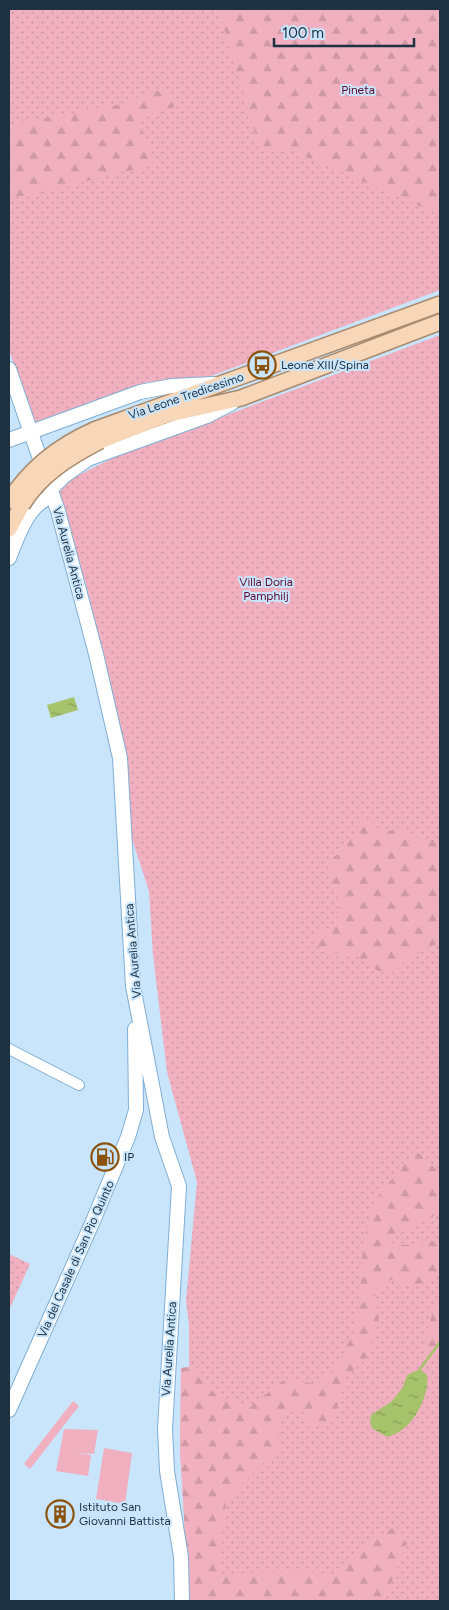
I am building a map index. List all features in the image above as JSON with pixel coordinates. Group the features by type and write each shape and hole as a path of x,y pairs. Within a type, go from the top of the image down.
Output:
{"main road":[{"name":"Via Leone Tredicesimo","path":"97,435 218,384 440,304"},
{"name":"Via Leone Tredicesimo","path":"9,529 15,503 25,480 48,458 73,440 97,435 166,414 241,398 440,322"},
{"name":"Via Aurelia Antica","path":"9,369 32,430 52,492 96,654 120,758 133,986 152,1076 162,1137 180,1186 165,1429 168,1471 181,1557 182,1601"},
{"path":"9,440 140,392 172,386 218,384"},
{"path":"9,558 34,508 52,492 64,476 88,459 207,416 241,398"},
{"name":"Via del Casale di San Pio Quinto","path":"9,1410 115,1170 136,1110 137,1057 133,986"},
{"path":"136,1110 150,1115 162,1137"}],"street":[{"path":"9,1048 79,1085"}],"green space":[{"path":"9,9 440,9 440,290 206,378 147,382 35,423 9,350"},
{"name":"Pineta","path":"218,9 440,9 440,215 291,150 260,150"},
{"path":"160,90 169,91 175,107 138,117 154,165 9,199 9,125 117,105"},
{"name":"Villa Doria Pamphilj","path":"440,335 440,1601 189,1601 180,1449 181,1368 189,1367 189,1325 186,1301 197,1182 167,1072 153,955 149,891 132,839 126,752 87,588 58,493 73,478 115,457"},
{"path":"366,819 372,820 381,831 389,831 403,826 421,840 440,840 440,942 405,960 394,972 389,973 378,971 355,955 322,952 313,937 316,932 332,927 340,910 338,894 329,870 328,861 344,850 361,822"},
{"path":"415,1150 440,1173 440,1213 384,1241 404,1245 440,1240 440,1273 411,1288 392,1279 374,1291 379,1320 369,1355 344,1380 333,1422 308,1426 303,1410 278,1415 278,1452 261,1464 226,1501 219,1574 296,1571 333,1574 375,1538 393,1528 407,1543 384,1601 189,1601 180,1449 181,1368 189,1367 218,1397 251,1406 285,1379 316,1384 333,1373 353,1334 360,1298 363,1242 376,1199"},
{"path":"9,1254 30,1264 9,1310"},
{"path":"440,1297 440,1357 422,1348 437,1298"},
{"path":"73,1401 79,1406 30,1469 24,1464"},
{"path":"64,1429 98,1430 94,1454 76,1453 91,1455 88,1476 56,1471"},
{"path":"104,1448 132,1453 125,1504 96,1499"}],"water":[{"path":"74,697 78,710 51,718 47,705"},
{"path":"420,1369 427,1375 427,1384 422,1403 411,1421 396,1434 387,1437 373,1429 370,1423 371,1415 392,1401 403,1387 407,1375"}],"waterway":[{"path":"420,1369 440,1342"}],"place":[{"name":"Leone XIII/Spina","path":"262,365"},
{"name":"IP","path":"105,1157"},
{"name":"Istituto San Giovanni Battista","path":"60,1514"}]}
